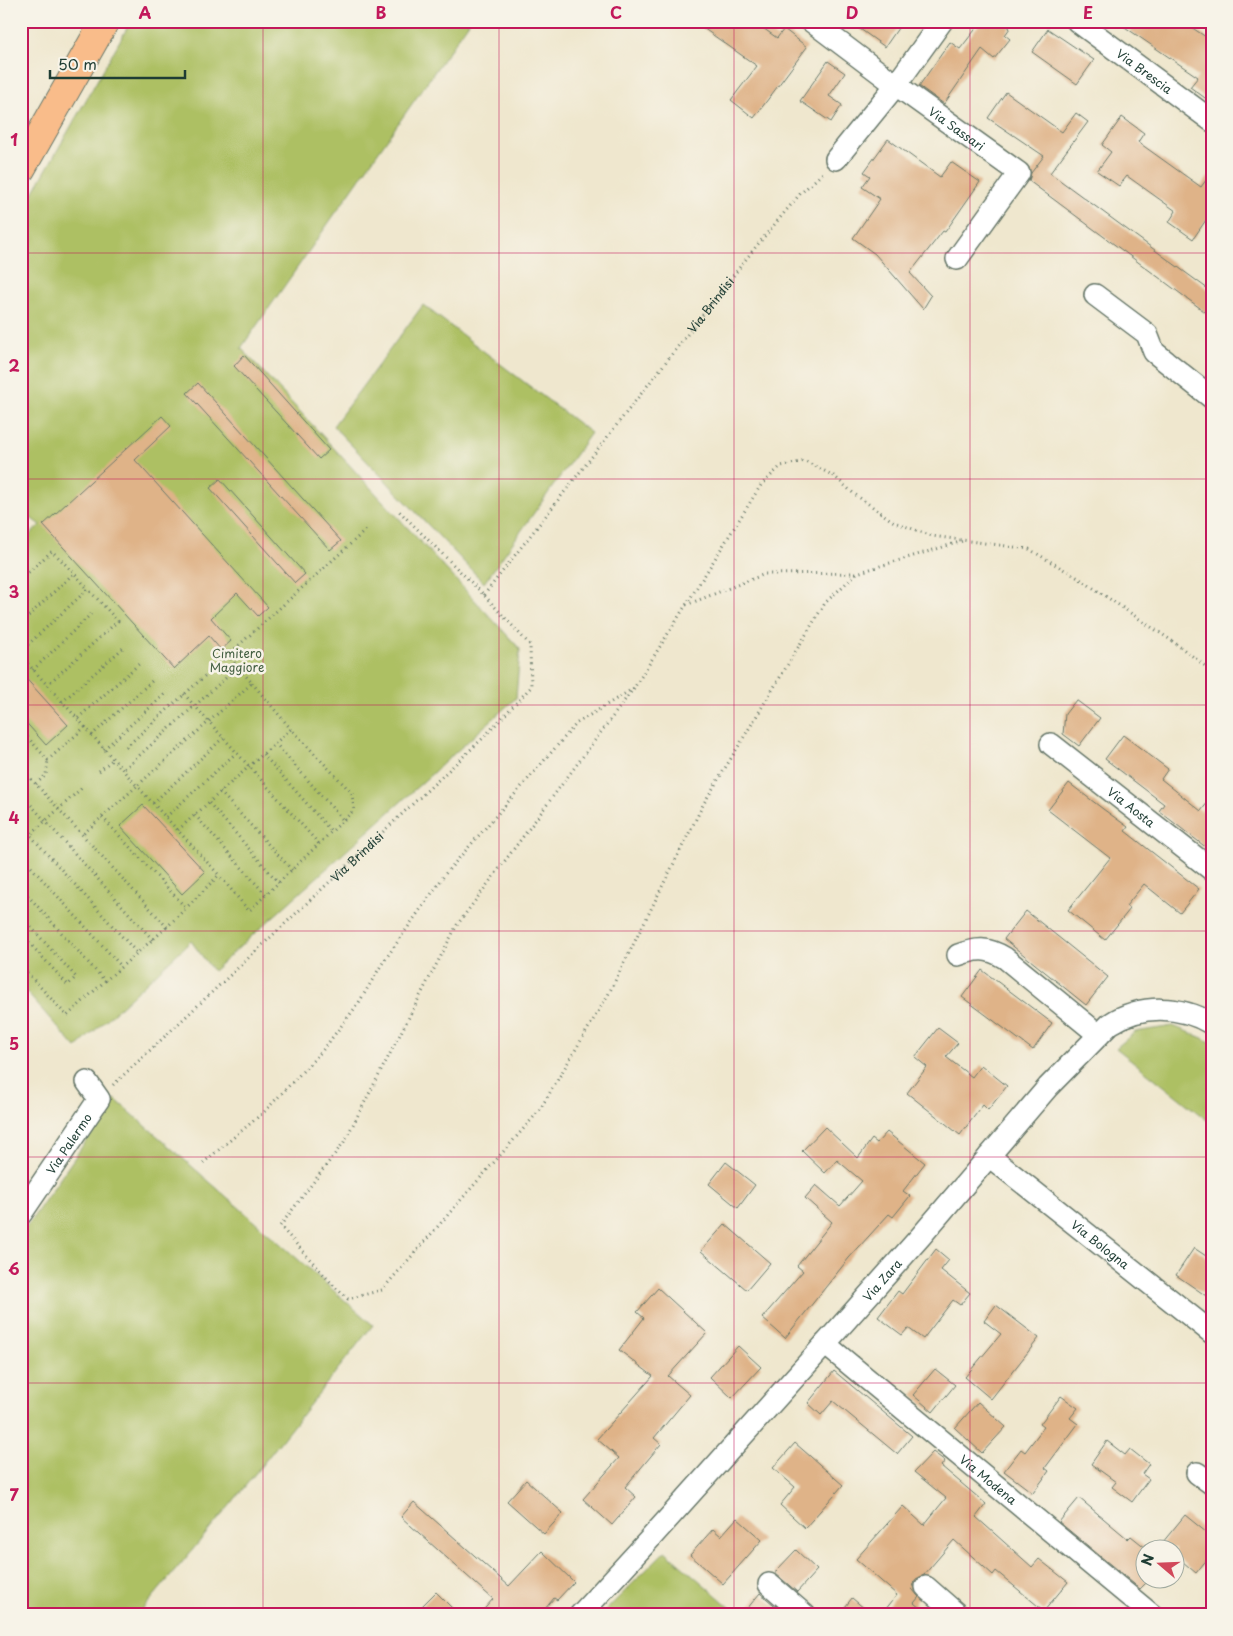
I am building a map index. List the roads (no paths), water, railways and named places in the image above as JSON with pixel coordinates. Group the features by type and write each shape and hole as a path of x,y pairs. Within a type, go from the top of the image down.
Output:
{"main road":[{"path":"21,169 105,21"}],"street":[{"name":"Via Sassari","path":"811,21 1018,173 957,259"},
{"path":"836,159 896,85 942,21"},
{"name":"Via Brescia","path":"1077,21 1212,121"},
{"path":"1095,295 1147,334 1154,352 1212,398"},
{"name":"Via Aosta","path":"1051,744 1212,870"},
{"path":"958,955 977,948 995,952 1005,958 1099,1036"},
{"name":"Via Zara","path":"580,1615 921,1236 1048,1087 1110,1024 1120,1018 1149,1009 1165,1009 1182,1012 1212,1024"},
{"name":"Via Palermo","path":"21,1214 93,1090"},
{"name":"Via Bologna","path":"989,1156 1212,1332"},
{"name":"Via Modena","path":"825,1344 1152,1615"},
{"path":"769,1584 805,1615"},
{"path":"926,1587 958,1615"}],"park label":[{"name":"Cimitero Maggiore","path":"237,660"}]}
